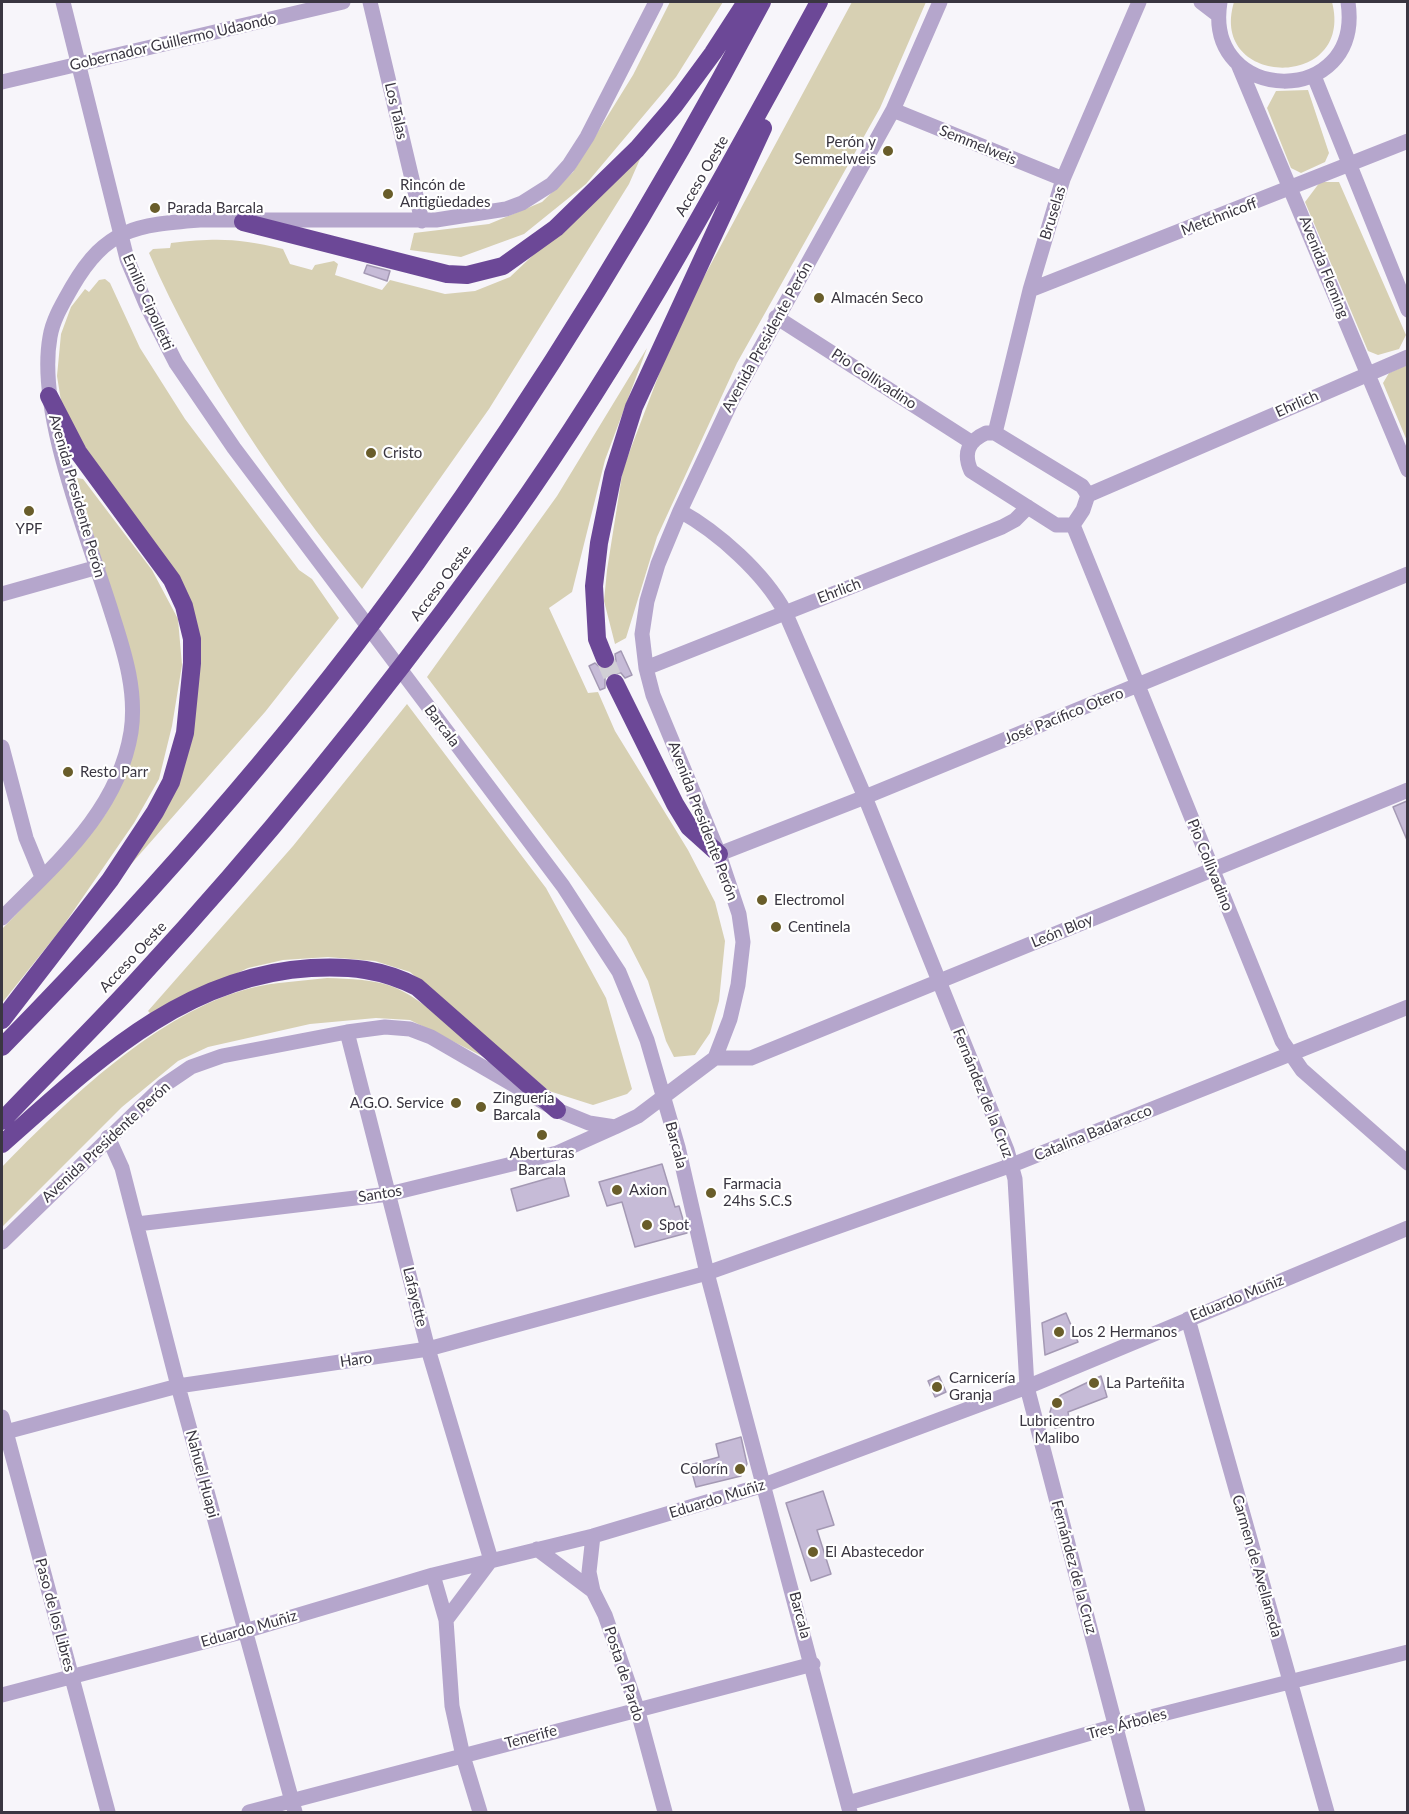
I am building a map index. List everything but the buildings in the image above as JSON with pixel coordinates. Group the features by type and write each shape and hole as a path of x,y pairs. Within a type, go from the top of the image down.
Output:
{"highway":[{"path":"243,222 447,274 466,275 503,266 556,228 637,148 674,106 713,53 746,2"},
{"name":"Acceso Oeste","path":"2,1047 216,814 322,686 415,564 570,334 670,169 762,2"},
{"path":"605,659 597,639 594,586 599,543 613,474 634,407 820,2"},
{"name":"Acceso Oeste","path":"2,1121 142,976 229,878 359,721 489,551 561,443 654,295 820,2"},
{"path":"2,1020 110,880 155,812 171,782 183,742 192,663 192,639 184,606 172,580 78,452 49,396"},
{"path":"615,683 635,729 688,827 718,854"},
{"path":"2,1144 80,1076 149,1023 225,984 264,974 303,969 360,968 398,977 417,987 557,1110"}],"street":[{"name":"Emilio Cipolletti","path":"63,2 120,234 146,304 176,363 234,448 320,564"},
{"name":"Gobernador Guillermo Udaondo","path":"2,82 344,2"},
{"name":"Los Talas","path":"370,2 422,221"},
{"name":"Avenida Presidente Perón","path":"2,918 80,838 102,809 117,782 131,733 133,712 125,655 62,455 49,396 50,336 58,312 90,258 120,234 170,223 422,221 506,209 538,196 569,165 586,137 656,2"},
{"name":"Avenida Presidente Perón","path":"715,1058 730,1019 738,985 743,942 739,914 718,854 653,695 646,668 642,634 647,601 658,564 680,511 727,410 776,317 893,110 940,2"},
{"name":"Bruselas","path":"995,433 1030,290 1064,179 1139,2"},
{"path":"1202,2 1219,8"},
{"path":"1238,64 1254,76 1274,82 1294,82 1314,76 1337,57 1344,44 1350,22 1348,2"},
{"name":"Avenida Fleming","path":"1219,8 1220,33 1227,50 1238,64 1292,189 1407,470"},
{"path":"1314,76 1407,310"},
{"name":"Semmelweis","path":"893,110 1064,179"},
{"name":"Metchnicoff","path":"1030,290 1292,189 1407,141"},
{"name":"Pio Collivadino","path":"776,317 971,442"},
{"name":"Ehrlich","path":"1088,495 1407,357"},
{"path":"986,433 995,433 1082,486 1088,495 1083,510 1074,525 1056,525 971,471 966,460 971,442 986,433"},
{"name":"Ehrlich","path":"646,668 1002,527 1015,520 1028,507"},
{"name":"Fernández de la Cruz","path":"680,511 705,525 718,537 776,595 785,612 865,797 1012,1166 1015,1179 1027,1387 1138,1812"},
{"name":"Pio Collivadino","path":"1074,525 1212,871 1290,1055 1302,1070 1407,1163"},
{"name":"Barcala","path":"320,564 563,886 611,957 627,989 647,1040 678,1147 707,1274 813,1664 849,1808"},
{"path":"2,594 98,567"},
{"name":"José Pacífico Otero","path":"718,854 865,797 1407,574"},
{"path":"2,747 26,838 42,877"},
{"name":"León Bloy","path":"715,1058 750,1058 1407,790"},
{"name":"Catalina Badaracco","path":"707,1274 1012,1166 1407,1007"},
{"name":"Avenida Presidente Perón","path":"2,1242 163,1086 191,1067 222,1056 347,1032 385,1027 410,1029 431,1037 557,1110 589,1123 615,1127"},
{"name":"Lafayette","path":"347,1032 428,1349 491,1560"},
{"path":"615,1127 638,1116 715,1058"},
{"name":"Santos","path":"136,1224 389,1194 557,1153 615,1127"},
{"name":"Nahuel Huapi","path":"108,1137 122,1168 178,1386 293,1806"},
{"name":"Eduardo Muñiz","path":"2,1695 245,1631 433,1575 593,1536 764,1485 1027,1387 1407,1228"},
{"name":"Haro","path":"3,1428 178,1386 428,1349 707,1274"},
{"name":"Carmen de Avellaneda","path":"1188,1319 1327,1812"},
{"name":"Paso de los Libres","path":"3,1428 108,1812"},
{"name":"Posta de Pardo","path":"593,1536 589,1572 593,1591 605,1615 636,1708 665,1812"},
{"path":"537,1549 593,1591"},
{"path":"446,1620 491,1560"},
{"path":"433,1575 446,1620 452,1706 463,1756 480,1812"},
{"name":"Tres Árboles","path":"849,1808 1115,1726 1407,1652"},
{"name":"Tenerife","path":"249,1812 293,1806 636,1708 813,1664"}],"shaded area":[{"path":"670,2 723,2 676,77 586,184 524,234 461,257 410,250 414,233 489,224 542,202 573,172 633,75"},
{"path":"852,2 926,2 880,108 737,363 657,537 626,638 615,644 604,601 623,469 677,327"},
{"path":"1234,2 1332,2 1333,31 1323,52 1304,64 1282,68 1260,63 1242,51 1232,30"},
{"path":"1308,90 1329,153 1325,162 1301,173 1291,168 1267,108 1276,91"},
{"path":"644,150 629,184 489,409 362,589 301,510 244,428 193,342 149,253 153,249 170,248 171,243 201,240 240,241 283,249 290,264 312,270 315,265 334,261 338,264 335,275 382,290 390,280 445,294 475,291 510,277"},
{"path":"1320,182 1339,182 1406,335 1399,349 1378,355 1368,351 1305,202"},
{"path":"105,279 110,283 140,348 185,419 299,570 312,579 339,618 265,712 111,887 144,837 194,696 180,587 80,445 61,401 57,376 61,334 71,307 85,289 89,292 99,280"},
{"path":"647,348 605,460 572,592 549,608 588,693 598,692 615,731 688,850 715,902 725,941 719,1001 710,1033 695,1055 674,1057 666,1041 648,981 626,938 427,677 557,496"},
{"path":"1407,365 1407,441 1383,383 1389,373"},
{"path":"77,478 83,479 152,570 178,619 182,665 172,726 159,779 134,823 61,929 2,1003 2,929 78,850 105,815 124,779 137,736 137,686"},
{"path":"407,704 546,888 606,998 632,1089 627,1094 593,1105 549,1091 410,972 375,961 328,957 283,960 248,968 151,1014 148,1011 293,846"},
{"path":"327,978 371,981 388,985 408,994 431,1010 484,1057 410,1020 376,1018 310,1024 208,1047 178,1061 122,1107 2,1227 2,1167 55,1114 116,1061 182,1017 216,1000 260,986"}],"tunnel":[{"path":"605,659 615,683"}],"place":[{"name":"Perón y Semmelweis","path":"888,151"},
{"name":"Rincón de Antigüedades","path":"388,194"},
{"name":"Parada Barcala","path":"155,208"},
{"name":"Almacén Seco","path":"819,298"},
{"name":"Cristo","path":"371,453"},
{"name":"YPF","path":"29,511"},
{"name":"Resto Parr","path":"68,772"},
{"name":"Electromol","path":"762,900"},
{"name":"Centinela","path":"776,927"},
{"name":"A.G.O. Service","path":"456,1103"},
{"name":"Zinguería Barcala","path":"481,1107"},
{"name":"Aberturas Barcala","path":"542,1135"},
{"name":"Axion","path":"617,1190"},
{"name":"Farmacia 24hs S.C.S","path":"711,1193"},
{"name":"Spot","path":"647,1225"},
{"name":"Los 2 Hermanos","path":"1059,1332"},
{"name":"La Parteñita","path":"1094,1383"},
{"name":"Carnicería Granja","path":"937,1387"},
{"name":"Lubricentro Malibo","path":"1057,1403"},
{"name":"Colorín","path":"740,1469"},
{"name":"El Abastecedor","path":"813,1552"}]}
